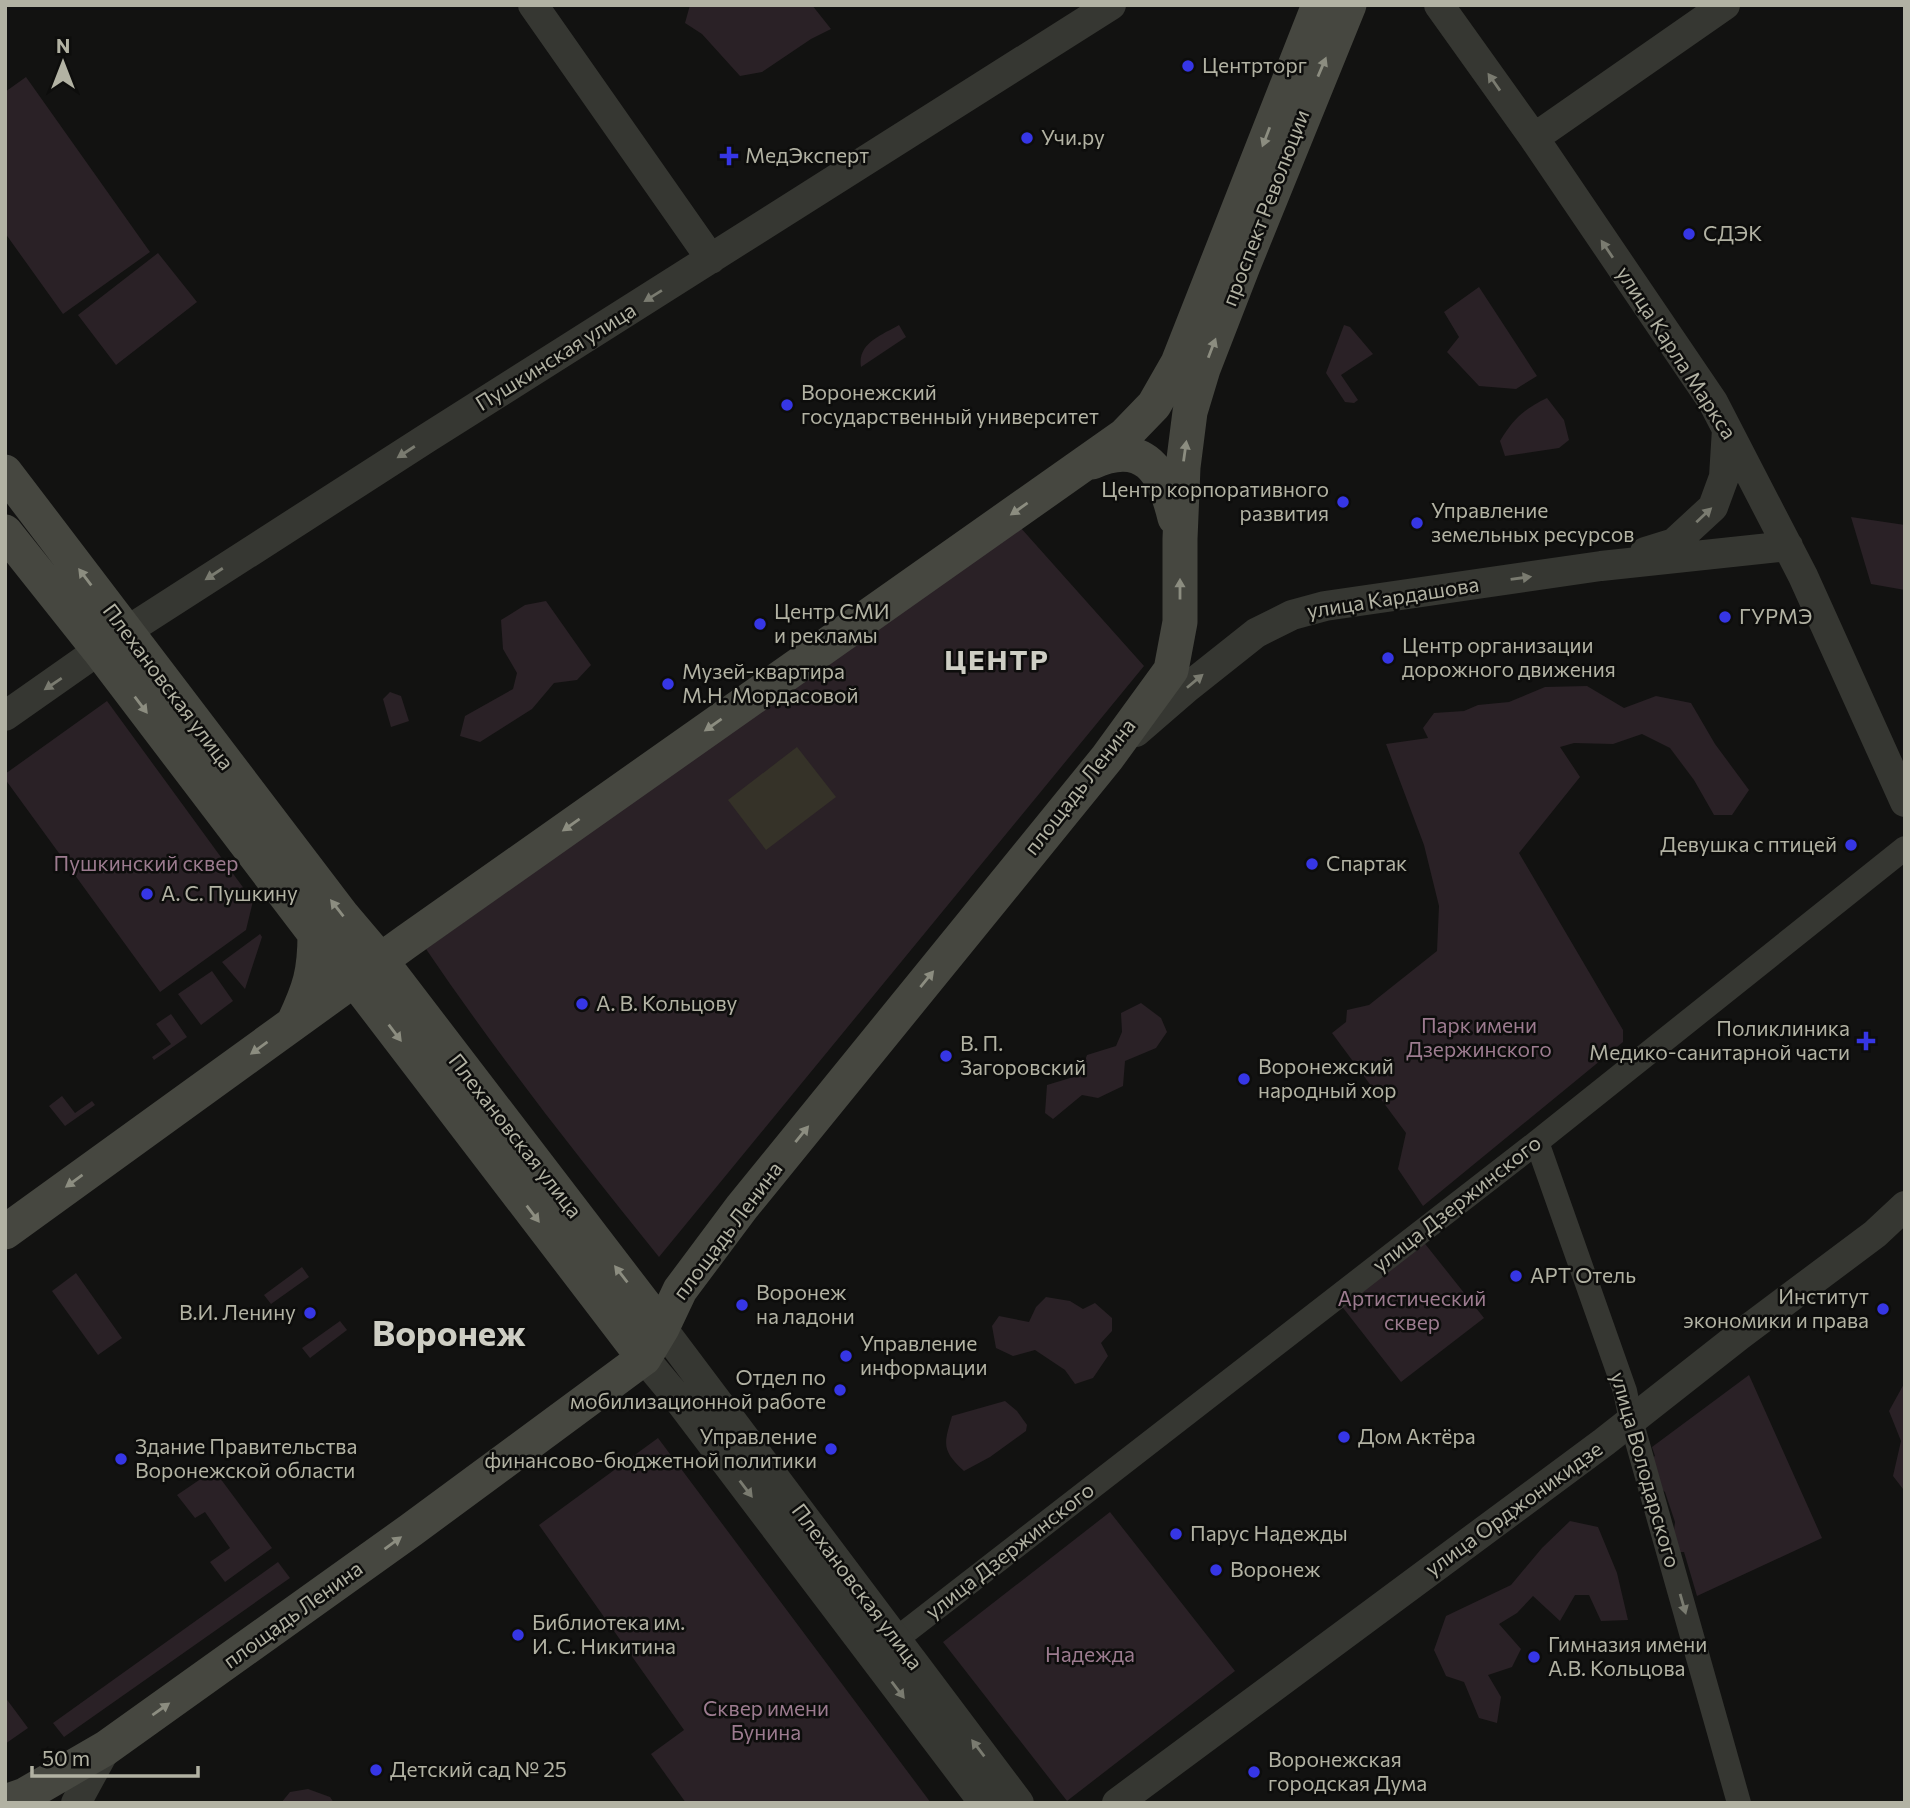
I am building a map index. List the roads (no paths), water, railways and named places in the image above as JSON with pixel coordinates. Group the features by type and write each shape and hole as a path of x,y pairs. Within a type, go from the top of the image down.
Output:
{"main road":[{"name":"проспект Революции","path":"1154,405 1178,363 1319,5"},
{"name":"проспект Революции","path":"1191,412 1203,369 1349,5"},
{"name":"площадь Ленина","path":"5,1232 367,970 1125,435 1154,405"},
{"name":"площадь Ленина","path":"5,1802 25,1795 106,1748 411,1530 644,1358 680,1290 742,1208 1107,758 1171,670 1180,622 1183,467 1191,412"},
{"name":"площадь Ленина","path":"1075,470 1109,455 1127,454 1142,459 1157,471 1168,491 1180,539"},
{"name":"Плехановская улица","path":"5,472 113,641 315,934 367,970 662,1328"},
{"name":"Плехановская улица","path":"5,532 113,641 342,915 367,970 644,1358"},
{"path":"294,1022 308,992 315,966 315,934"}],"street":[{"path":"533,5 711,259"},
{"name":"Пушкинская улица","path":"5,716 113,641 345,490 1111,5"},
{"name":"улица Карла Маркса","path":"1439,5 1534,138 1713,402 1788,546 1905,802"},
{"path":"1534,138 1726,5"},
{"name":"улица Кардашова","path":"1601,566 1674,543 1713,507 1724,477 1727,428"},
{"name":"улица Кардашова","path":"1107,758 1228,654 1256,633 1292,615 1368,598 1601,566 1788,546"},
{"name":"улица Дзержинского","path":"885,1648 1537,1142 1905,848"},
{"name":"улица Володарского","path":"1537,1142 1625,1391 1739,1803"},
{"name":"улица Орджоникидзе","path":"1117,1803 1604,1443 1875,1234 1905,1206"},
{"path":"1875,1234 1905,1219"},
{"name":"Плехановская улица","path":"662,1328 885,1648 984,1803"},
{"name":"Плехановская улица","path":"644,1358 885,1648 1019,1803"},
{"path":"76,1803 106,1748"}],"place":[{"name":"Центрторг","path":"1188,66"},
{"name":"Учи.ру","path":"1027,138"},
{"name":"МедЭксперт","path":"729,156"},
{"name":"СДЭК","path":"1689,234"},
{"name":"Воронежский государственный университет","path":"787,405"},
{"name":"Центр корпоративного развития","path":"1343,502"},
{"name":"Управление земельных ресурсов","path":"1417,523"},
{"name":"ГУРМЭ","path":"1725,617"},
{"name":"Центр СМИ и рекламы","path":"760,624"},
{"name":"Центр организации дорожного движения","path":"1388,658"},
{"name":"Музей-квартира М.Н. Мордасовой","path":"668,684"},
{"name":"Девушка с птицей","path":"1851,845"},
{"name":"Спартак","path":"1312,864"},
{"name":"А. С. Пушкину","path":"147,894"},
{"name":"А. В. Кольцову","path":"582,1004"},
{"name":"Поликлиника Медико-санитарной части","path":"1866,1041"},
{"name":"В. П. Загоровский","path":"946,1056"},
{"name":"Воронежский народный хор","path":"1244,1079"},
{"name":"АРТ Отель","path":"1516,1276"},
{"name":"Воронеж на ладони","path":"742,1305"},
{"name":"Институт экономики и права","path":"1883,1309"},
{"name":"В.И. Ленину","path":"310,1313"},
{"name":"Управление информации","path":"846,1356"},
{"name":"Отдел по мобилизационной работе","path":"840,1390"},
{"name":"Дом Актёра","path":"1344,1437"},
{"name":"Управление финансово-бюджетной политики","path":"831,1449"},
{"name":"Здание Правительства Воронежской области","path":"121,1459"},
{"name":"Парус Надежды","path":"1176,1534"},
{"name":"Воронеж","path":"1216,1570"},
{"name":"Библиотека им. И. С. Никитина","path":"518,1635"},
{"name":"Гимназия имени А.В. Кольцова","path":"1534,1657"},
{"name":"Детский сад № 25","path":"376,1770"},
{"name":"Воронежская городская Дума","path":"1254,1772"}],"district":[{"name":"ЦЕНТР","path":"997,660"},
{"name":"Воронеж","path":"449,1334"}],"park label":[{"name":"Пушкинский сквер","path":"146,864"},
{"name":"Парк имени Дзержинского","path":"1479,1038"},
{"name":"Артистический сквер","path":"1412,1311"},
{"name":"Надежда","path":"1090,1655"},
{"name":"Cквер имени Бунина","path":"766,1721"}]}
